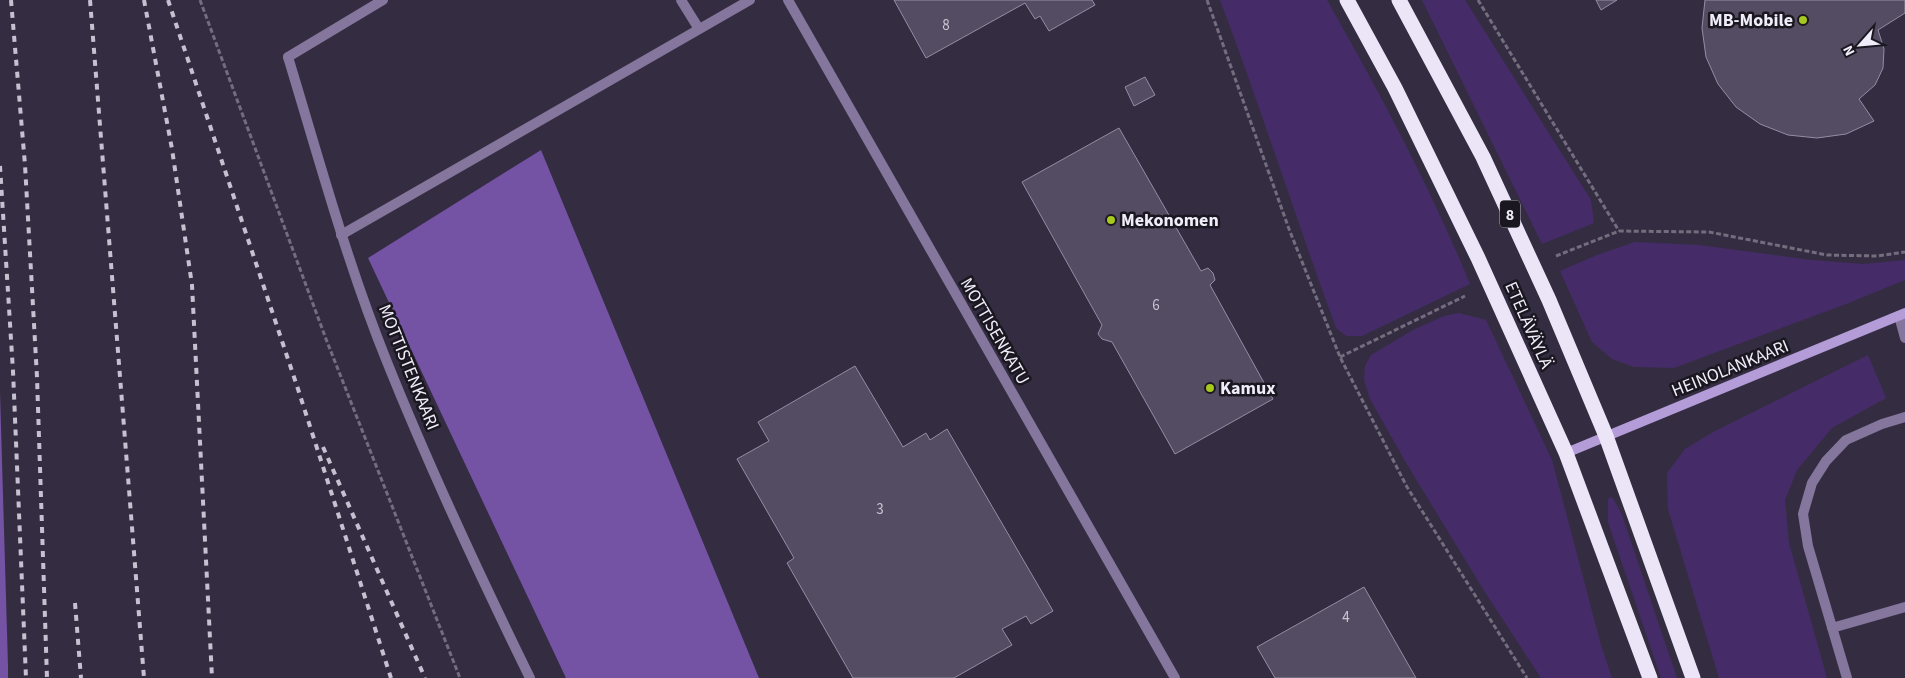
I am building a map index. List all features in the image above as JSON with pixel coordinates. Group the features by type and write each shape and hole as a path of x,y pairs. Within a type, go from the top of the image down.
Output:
{"highway":[{"name":"ETELÄVÄYLÄ","path":"1347,0 1395,88 1478,258 1566,453 1650,678"},
{"name":"ETELÄVÄYLÄ","path":"1399,0 1483,157 1548,300 1606,436 1694,678"}],"street":[{"name":"MOTTISTENKAARI","path":"383,0 288,57 341,235 390,370 474,564 530,678"},
{"path":"681,0 699,29"},
{"path":"341,235 750,0"},
{"name":"MOTTISENKATU","path":"788,0 1175,678"},
{"path":"1902,314 1905,338"},
{"name":"HEINOLANKAARI","path":"1566,453 1902,314"},
{"path":"1846,678 1808,546 1803,514 1812,483 1826,461 1846,440 1882,424 1905,417"},
{"path":"1832,628 1905,606"}],"path":[{"path":"200,0 326,339 460,678"},
{"path":"1207,0 1288,229 1340,357 1407,487 1527,678"},
{"path":"1478,0 1619,231"},
{"path":"1556,256 1619,231 1709,232 1827,255 1877,256 1905,252"},
{"path":"1340,357 1465,296"}],"shaded area":[{"path":"1220,0 1327,0 1403,140 1455,247 1470,284 1362,336 1346,336 1336,328"},
{"path":"1422,0 1465,0 1591,200 1594,223 1542,244"},
{"path":"541,150 759,678 566,678 368,258"},
{"path":"1635,242 1699,245 1811,260 1863,264 1905,260 1905,280 1674,368 1634,367 1612,359 1592,342 1560,271 1597,255"},
{"path":"1459,313 1486,320 1552,460 1601,645 1612,678 1541,678 1483,589 1405,461 1370,399 1364,380 1365,366 1371,355 1413,330 1444,316"},
{"path":"1868,355 1886,398 1832,428 1797,470 1785,500 1789,543 1827,678 1719,678 1668,509 1667,473 1685,449 1713,432"},
{"path":"0,392 8,666 8,678 0,678"},
{"path":"1611,497 1622,515 1677,678 1661,678 1608,522 1608,499"}],"building":[{"path":"894,0 1092,0 1095,5 1049,31 1040,16 1035,19 1025,3 926,58"},
{"path":"1596,0 1617,0 1601,10"},
{"path":"1705,0 1905,0 1905,13 1878,30 1884,49 1883,68 1875,85 1859,99 1874,121 1846,134 1817,138 1788,135 1760,124 1736,107 1718,84 1706,57 1702,28"},
{"path":"1145,77 1155,95 1134,106 1125,87"},
{"path":"1119,128 1201,271 1208,268 1213,273 1215,280 1210,285 1273,399 1175,454 1112,342 1102,339 1098,334 1102,325 1022,182"},
{"path":"855,366 903,447 926,433 930,440 947,429 1053,611 1031,624 1026,616 1002,629 1012,645 954,678 853,678 787,563 794,558 737,459 769,441 758,422"},
{"path":"1364,587 1416,678 1275,678 1257,647"}],"railway":[{"path":"11,0 25,165 37,377 47,678"},
{"path":"90,0 144,678"},
{"path":"144,0 172,149 192,285 212,678"},
{"path":"168,0 297,386 391,678"},
{"path":"0,166 13,371 26,678"},
{"path":"323,447 425,678"},
{"path":"75,603 81,678"}],"place":[{"name":"MB-Mobile","path":"1803,20"},
{"name":"Mekonomen","path":"1111,220"},
{"name":"Kamux","path":"1210,388"}]}
